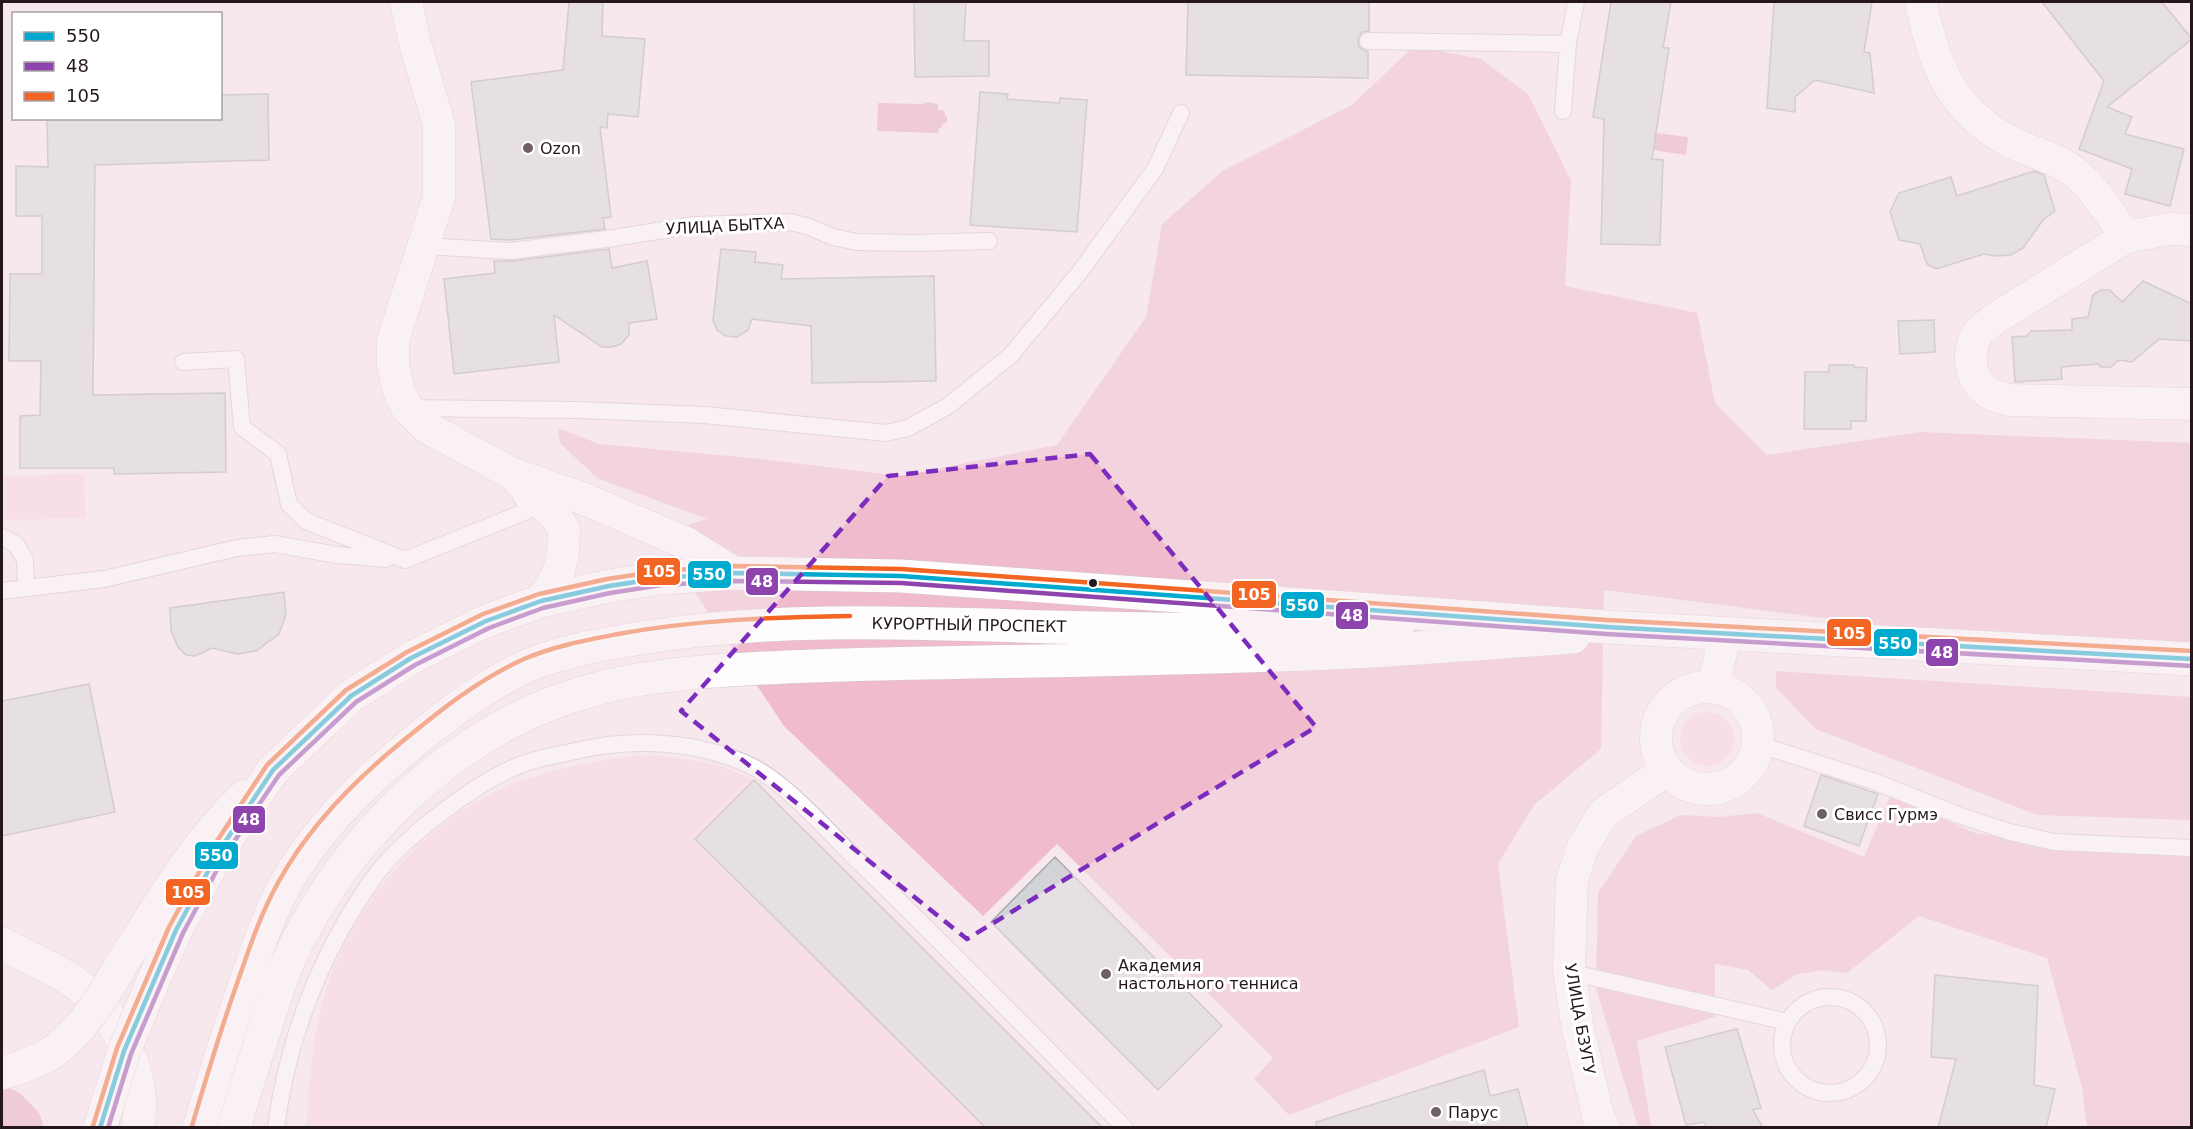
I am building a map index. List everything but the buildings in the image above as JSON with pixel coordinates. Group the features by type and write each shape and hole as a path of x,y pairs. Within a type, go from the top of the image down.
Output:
{"main road":[{"name":"КУРОРТНЫЙ ПРОСПЕКТ","path":"100,1128 124,1051 176,930 219,851 273,770 351,696 401,665 486,621 542,601 609,586 734,573 901,576 1607,627 2192,659"},
{"name":"КУРОРТНЫЙ ПРОСПЕКТ","path":"203,1115 267,922 291,874 316,839 350,799 391,760 478,693 528,666 574,651 635,639 681,632 784,624 897,622 1176,630 1573,637 1607,627"},
{"path":"234,1128 274,1000 300,935 348,859 380,823 459,753 543,705 597,688 642,678 686,673 815,666 1331,653 1573,637"},
{"path":"2,1073 27,1066 51,1053 71,1036 104,995 186,862 227,814 273,770"},
{"path":"2,944 54,969 84,989 100,1004 120,1033 134,1070 141,1095 138,1128"}],"street":[{"path":"406,2 439,124 439,197 393,340 393,365 399,391 407,408 426,427 511,473 582,498 640,522 688,544 734,573"},
{"path":"1922,8 1931,49 1950,88 1972,117 2005,139 2068,167 2087,184 2126,237"},
{"path":"2192,230 2169,230 2126,237 2003,314 1979,332 1972,349 1972,371 1978,384 1990,394 2009,400 2192,404"},
{"path":"511,473 555,516 564,529 558,574 542,601"},
{"path":"1713,688 1725,634"},
{"path":"1699,688 1713,688 1737,697 1747,707 1758,731 1757,744 1748,769 1727,786 1714,789 1688,786 1676,780 1660,759 1656,746 1656,732 1662,714 1675,699 1699,688"},
{"name":"УЛИЦА БЗУГУ","path":"1604,1128 1598,1116 1580,1035 1569,969 1572,880 1583,846 1604,813 1667,770"}],"lane":[{"path":"1563,111 1568,44 1575,2"},
{"path":"1368,41 1568,44"},
{"path":"407,408 577,410 705,415 886,433 909,428 948,406 1011,355 1079,273 1155,169 1181,113"},
{"name":"УЛИЦА БЫТХА","path":"424,246 511,251 694,225 790,222 807,226 833,237 857,242 989,241"},
{"path":"183,362 236,359 242,427 278,454 290,504 306,521 405,560"},
{"path":"2,591 104,579 237,548 275,544 337,555 405,560 527,511 511,473"},
{"path":"2,537 16,544 25,560 26,588"},
{"path":"276,1128 294,1036 318,977 345,923 374,877 403,846 482,783 518,765 604,745 641,743 682,746 717,753 748,764 776,782 909,910 1125,1128"},
{"path":"1757,744 1873,781 1961,816 2010,832 2054,842 2192,848"},
{"path":"1569,969 1582,975 1788,1022"},
{"path":"1833,996 1849,1000 1863,1009 1873,1021 1878,1036 1878,1053 1873,1067 1863,1080 1850,1089 1835,1093 1820,1092 1805,1086 1785,1063 1782,1047 1788,1022 1802,1005 1816,998 1833,996"}],"highlighted area":[{"path":"1090,454 1316,727 967,939 681,711 888,476"}],"shaded area":[{"path":"1414,46 1481,59 1528,94 1571,181 1565,286 1697,313 1715,403 1767,455 1920,432 2191,443 2191,644 1916,630 1604,590 1601,749 1534,805 1498,864 1519,1027 1289,1115 1254,1079 1273,1058 1057,844 983,916 784,726 656,534 707,519 597,478 560,443 558,428 599,444 752,458 900,476 1057,445 1146,317 1162,224 1224,170 1352,105"},
{"path":"928,102 938,104 938,110 943,110 947,118 947,122 939,128 938,133 877,131 878,103 923,104"},
{"path":"1648,132 1688,137 1686,155 1646,149"},
{"path":"84,474 85,518 2,520 2,476"},
{"path":"1776,671 2191,697 2191,820 2037,815 1816,729 1776,688"},
{"path":"1702,712 1712,712 1722,716 1730,724 1734,739 1730,754 1722,762 1712,766 1702,766 1692,762 1684,754 1680,744 1680,734 1684,724 1692,716"},
{"path":"639,755 712,764 754,780 1103,1127 307,1128 313,1048 323,1001 334,968 349,935 368,904 391,874 417,846 445,822 476,802 507,787 572,766"},
{"path":"1891,795 1975,833 2052,845 2191,848 2191,1127 2087,1127 2082,1087 2047,958 1919,916 1847,973 1823,970 1797,974 1772,990 1748,970 1715,964 1715,1017 1637,1041 1651,1127 1638,1127 1596,988 1598,893 1636,836 1681,815 1719,817 1757,813 1864,857"}],"waterway":[{"path":"2,1115 15,1128"}],"transit line":[{"name":"105","path":"93,1126 117,1048 169,927 213,847 267,765 346,690 407,652 483,614 539,594 607,579 660,571 734,566 901,569 1607,620 2192,651"},
{"name":"550","path":"100,1128 124,1051 176,930 219,851 273,770 351,696 411,658 486,621 541,601 609,586 661,578 734,573 901,576 1607,627 2192,659"},
{"name":"48","path":"108,1128 131,1054 183,933 225,855 279,775 356,702 415,665 489,628 543,608 610,593 662,585 734,581 901,583 1606,634 2192,666"},
{"name":"105","path":"192,1126 221,1031 253,939 267,904 291,861 332,807 381,760 443,709 507,667 535,654 583,641 647,629 705,622 850,616"}],"place":[{"name":"Ozon","path":"528,148"},
{"name":"Свисс Гурмэ","path":"1822,814"},
{"name":"Академия настольного тенниса","path":"1106,974"},
{"name":"Парус","path":"1436,1112"}]}
